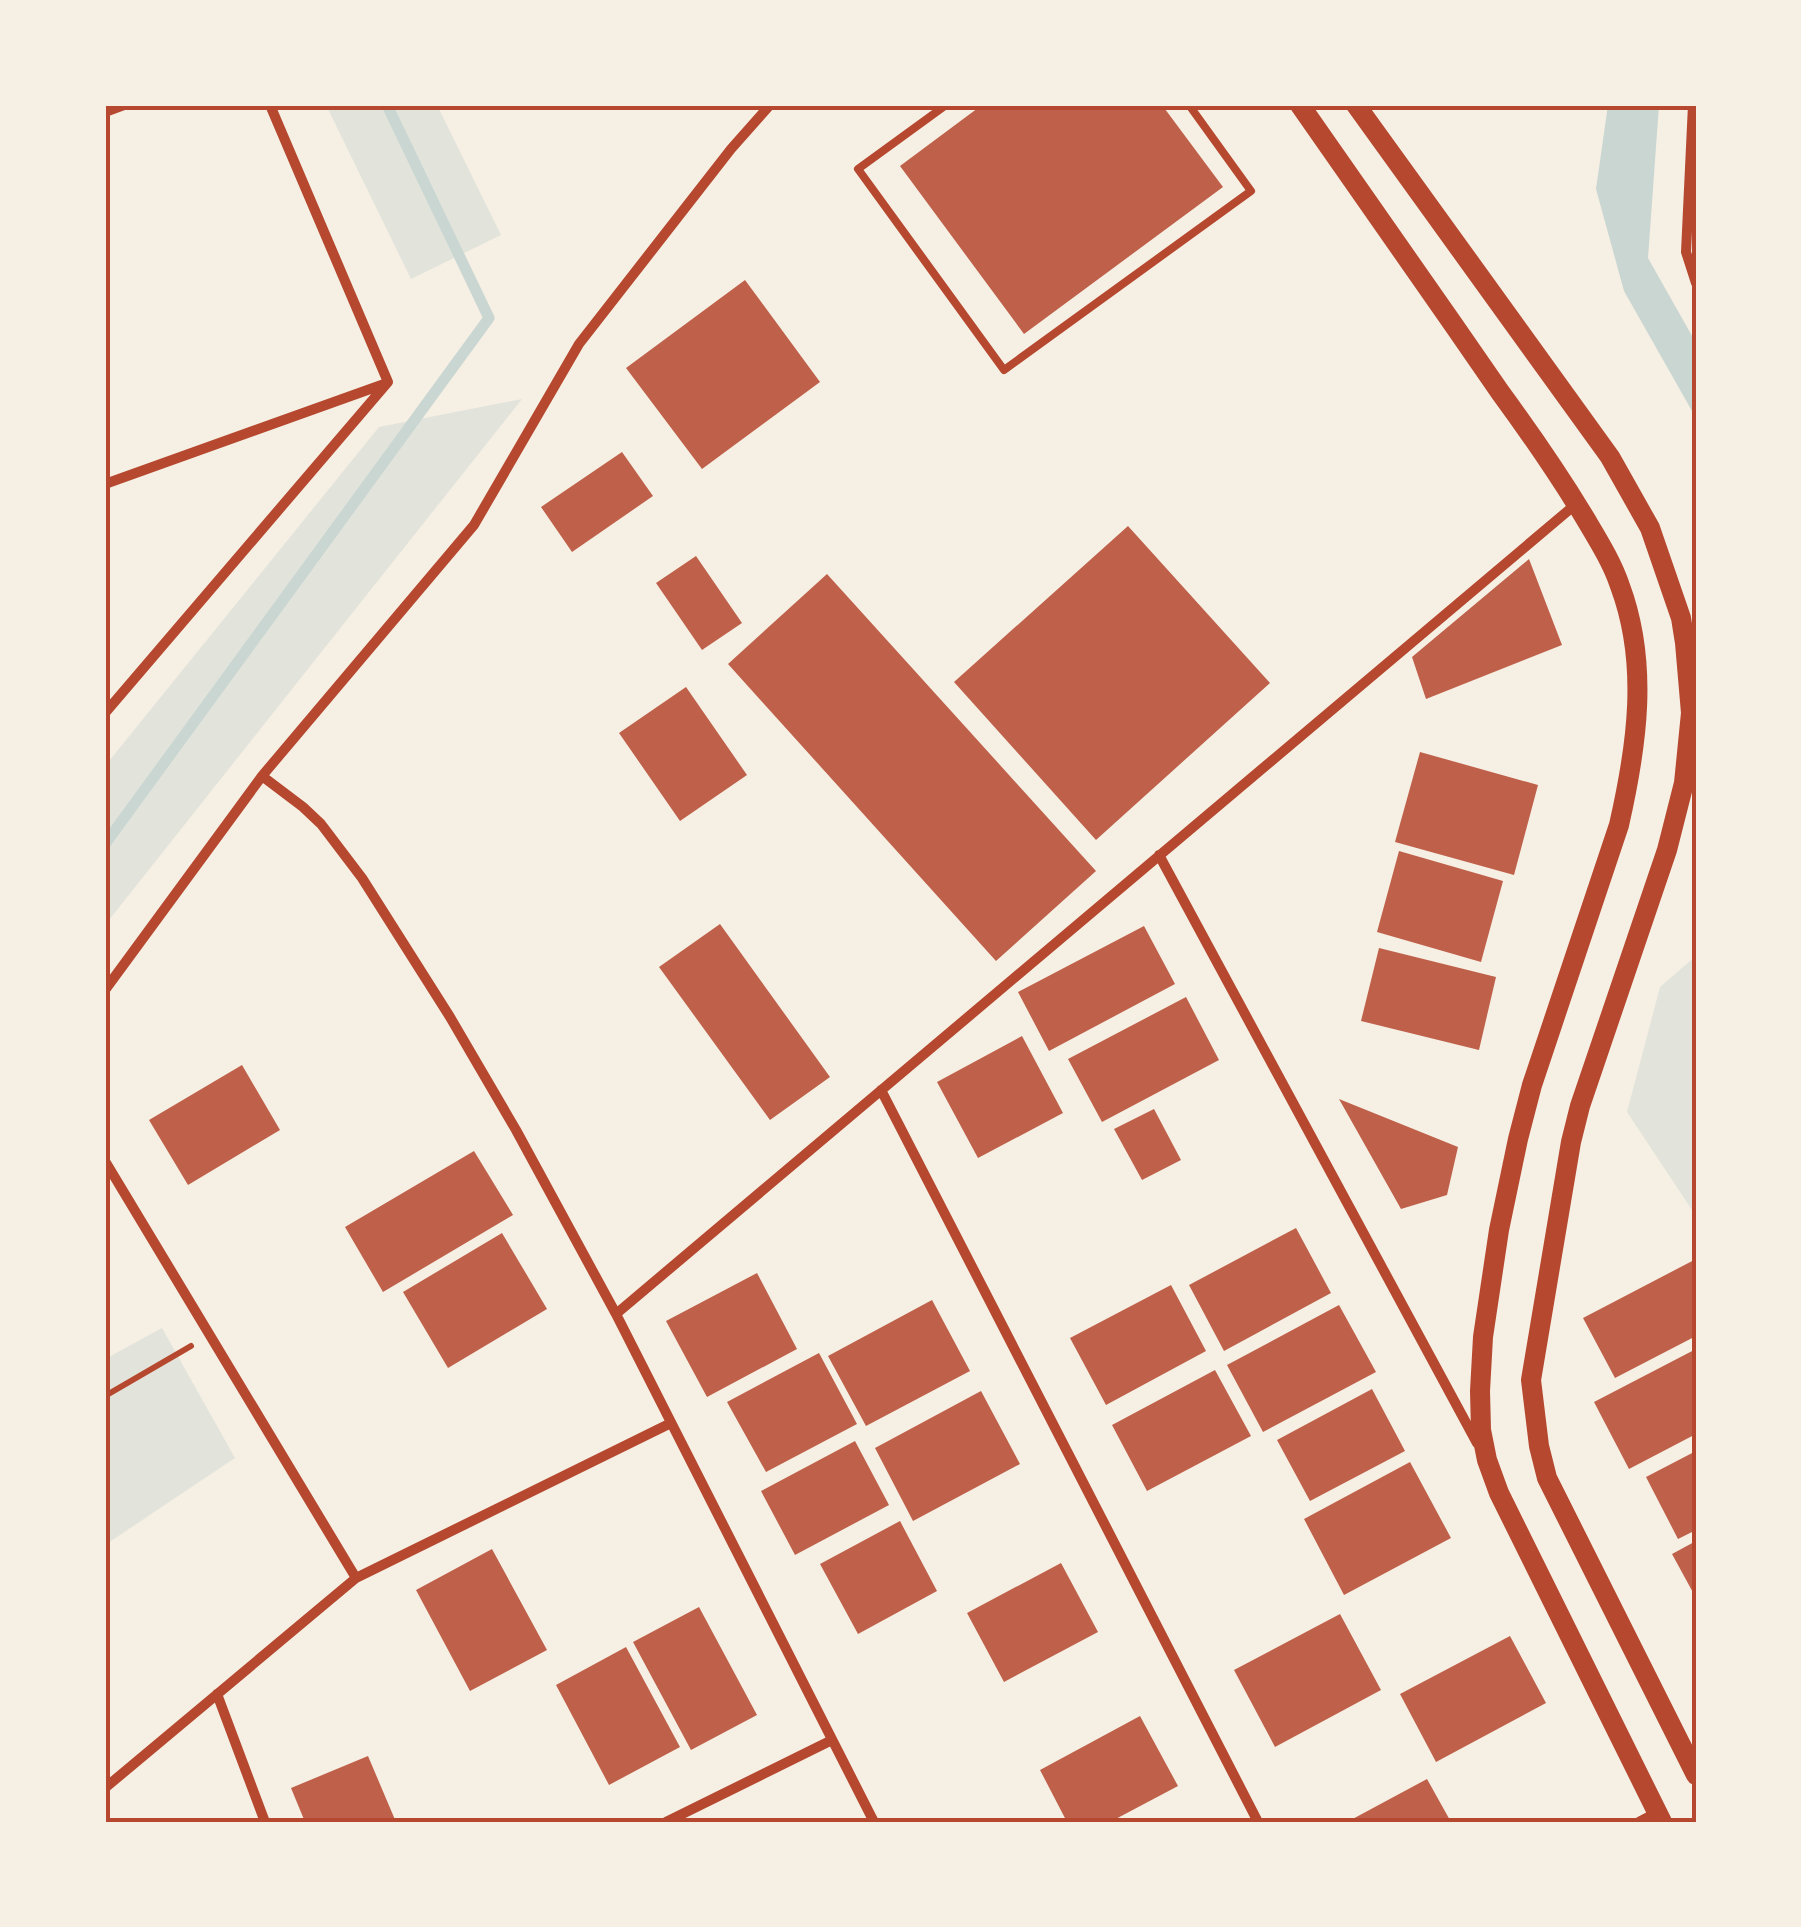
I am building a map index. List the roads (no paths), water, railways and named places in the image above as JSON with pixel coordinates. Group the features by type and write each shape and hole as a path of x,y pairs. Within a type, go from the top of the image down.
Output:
{"main road":[{"path":"1300,105 1576,504 1620,585 1636,650 1636,739 1619,826 1532,1085 1503,1212 1482,1337 1481,1430 1499,1493 1653,1819"},
{"path":"1356,105 1610,457 1650,528 1681,618 1691,713 1684,783 1667,850 1570,1142 1532,1380 1539,1446 1547,1478 1696,1775"}],"street":[{"path":"105,112 124,105"},
{"path":"270,105 388,382"},
{"path":"105,990 262,776 474,525 579,344 770,105"},
{"path":"1692,105 1694,133 1686,252 1696,283"},
{"path":"105,484 388,382"},
{"path":"105,713 388,382"},
{"path":"616,1314 1576,504"},
{"path":"262,776 321,824 372,892 450,1017 616,1314 874,1822"},
{"path":"1159,854 1490,1468"},
{"path":"881,1090 1258,1822"},
{"path":"105,1161 356,1578"},
{"path":"105,1788 356,1578 671,1423"},
{"path":"217,1694 264,1822"},
{"path":"666,1822 832,1740"}],"lane":[{"path":"946,105 858,169 1004,370 1251,192 1189,105"}],"waterway":[{"path":"105,844 489,318 387,105"}]}
